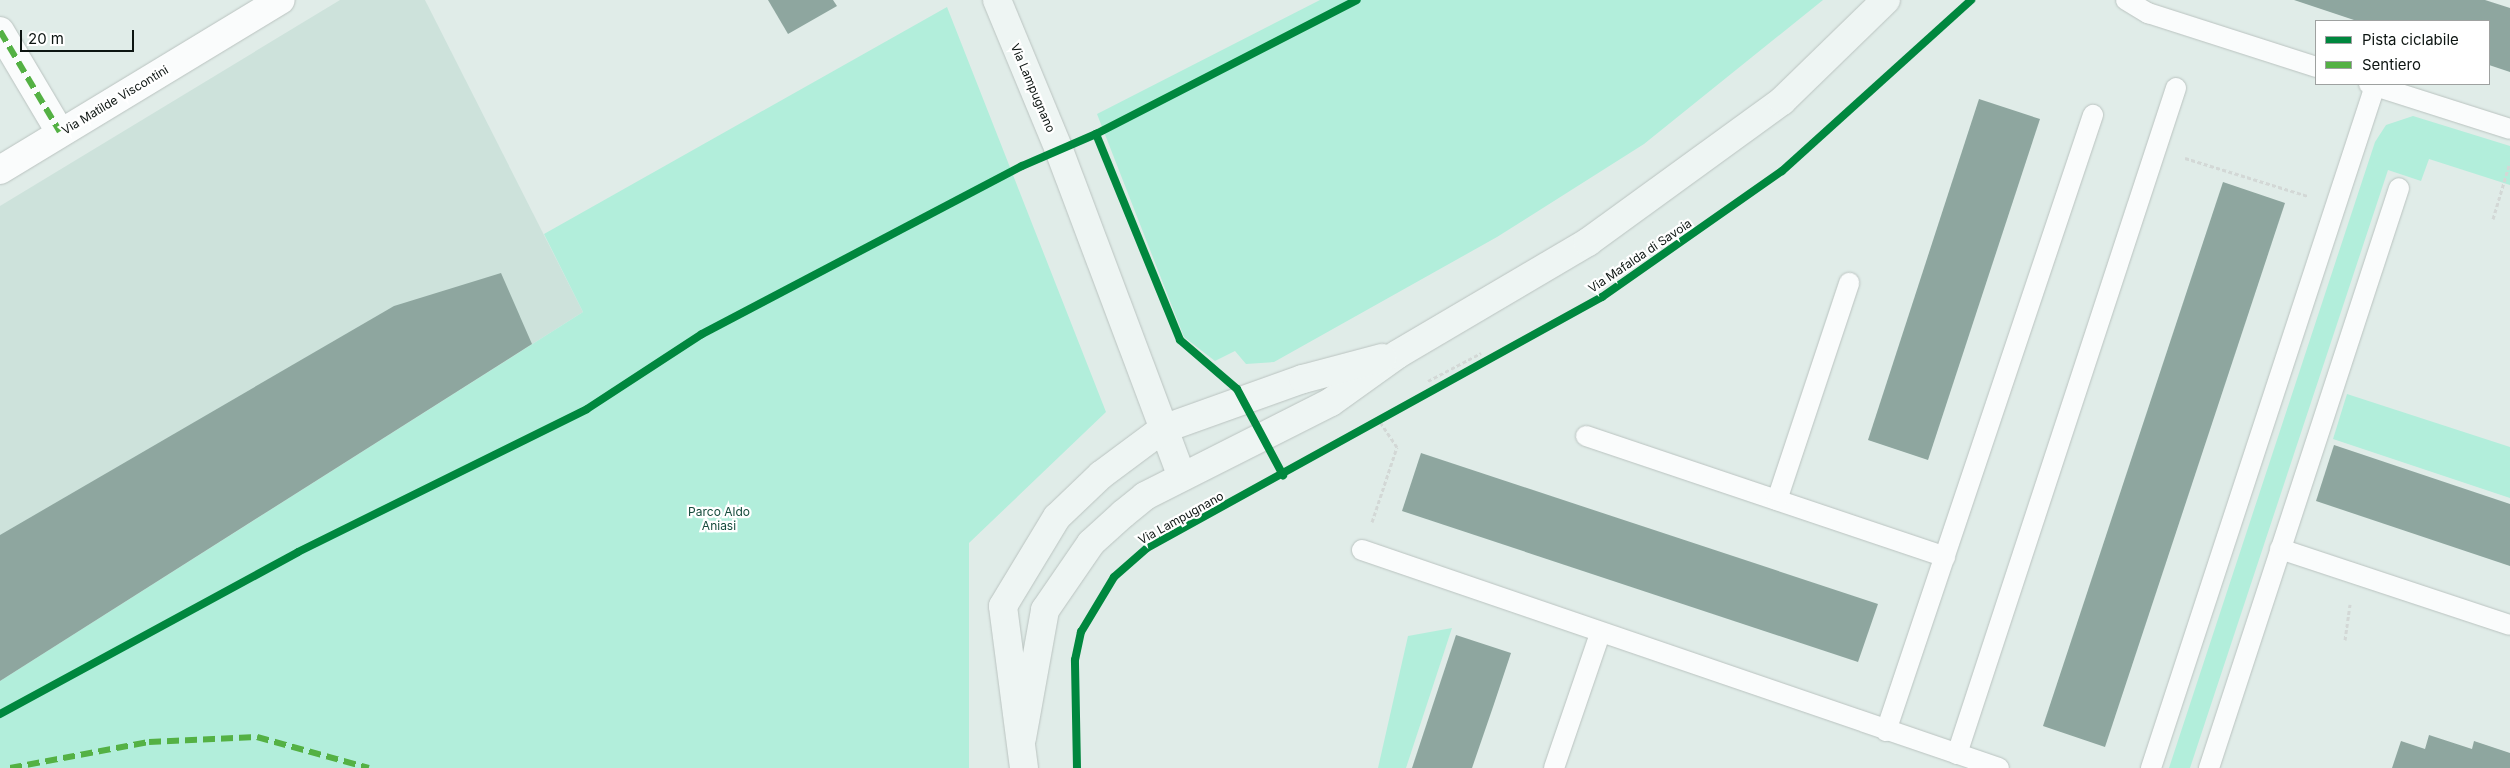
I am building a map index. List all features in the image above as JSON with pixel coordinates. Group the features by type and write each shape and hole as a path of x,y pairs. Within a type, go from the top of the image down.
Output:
{"street":[{"name":"Via Matilde Viscontini","path":"0,170 281,0"},
{"name":"Via Lampugnano","path":"996,0 1059,150 1182,477"},
{"path":"1022,738 1045,610 1066,574 1123,514 1182,477 1331,402 1398,354 1604,230 1782,101 1886,0"},
{"path":"0,31 60,132"},
{"path":"1024,768 1022,738 1003,606 1058,517 1101,475 1162,428 1303,379 1398,354"}],"lane":[{"path":"2126,0 2148,13 2315,67"},
{"path":"2151,768 2336,204 2372,85 2510,129"},
{"path":"1957,754 2176,88"},
{"path":"1886,731 2093,115"},
{"path":"2209,768 2399,188"},
{"path":"1777,500 1849,283"},
{"path":"1586,436 1945,557"},
{"path":"2280,549 2510,625"},
{"path":"1362,550 1600,634 1999,768"},
{"path":"1554,768 1600,634"}],"path":[{"path":"0,714 298,552 587,409 702,334 1032,162 1096,134 1357,0"},
{"path":"1096,134 1100,143"},
{"path":"2156,149 2336,204"},
{"path":"2493,219 2510,162"},
{"path":"1428,381 1481,353"},
{"path":"1372,426 1388,417"},
{"path":"1362,550 1397,447 1380,422"},
{"path":"2345,640 2358,575"}],"shaded area":[{"path":"340,0 425,0 583,312 0,681 0,206"}],"green space":[{"path":"1320,0 1823,0 1644,144 1497,237 1274,362 1246,364 1235,351 1215,361 1184,337 1097,114"},
{"name":"Parco Aldo Aniasi","path":"947,7 1106,412 969,543 969,768 0,768 0,681 583,312 544,234"},
{"path":"2413,116 2510,146 2510,185 2429,159 2421,181 2388,170 2190,768 2169,768 2375,142 2386,125"},
{"path":"2347,394 2510,447 2510,498 2333,439"},
{"path":"1452,628 1406,768 1378,768 1408,636"}],"building":[{"path":"768,0 833,0 837,6 788,34"},
{"path":"2294,0 2485,0 2510,8 2510,72 2490,65 2490,20 2354,20"},
{"path":"1979,99 2040,119 1928,460 1868,440"},
{"path":"2223,182 2285,203 2105,747 2043,726"},
{"path":"501,273 532,344 0,681 0,535 394,306"},
{"path":"2334,445 2510,504 2510,566 2316,501"},
{"path":"1421,453 1878,604 1858,662 1402,511"},
{"path":"1456,635 1511,653 1472,768 1412,768"},
{"path":"2429,735 2472,749 2474,741 2510,753 2510,768 2392,768 2401,741 2425,749"}],"marked path":[{"path":"0,31 60,132"},
{"path":"10,768 149,742 257,737 369,768"}],"cycle path":[{"path":"0,714 298,552 587,409 702,334 1022,166 1096,134 1357,0"},
{"name":"Via Mafalda di Savoia","path":"1077,768 1075,660 1081,632 1114,577 1147,548 1602,297 1782,171 1971,0"},
{"path":"1096,134 1180,340 1237,389 1283,475"}]}
